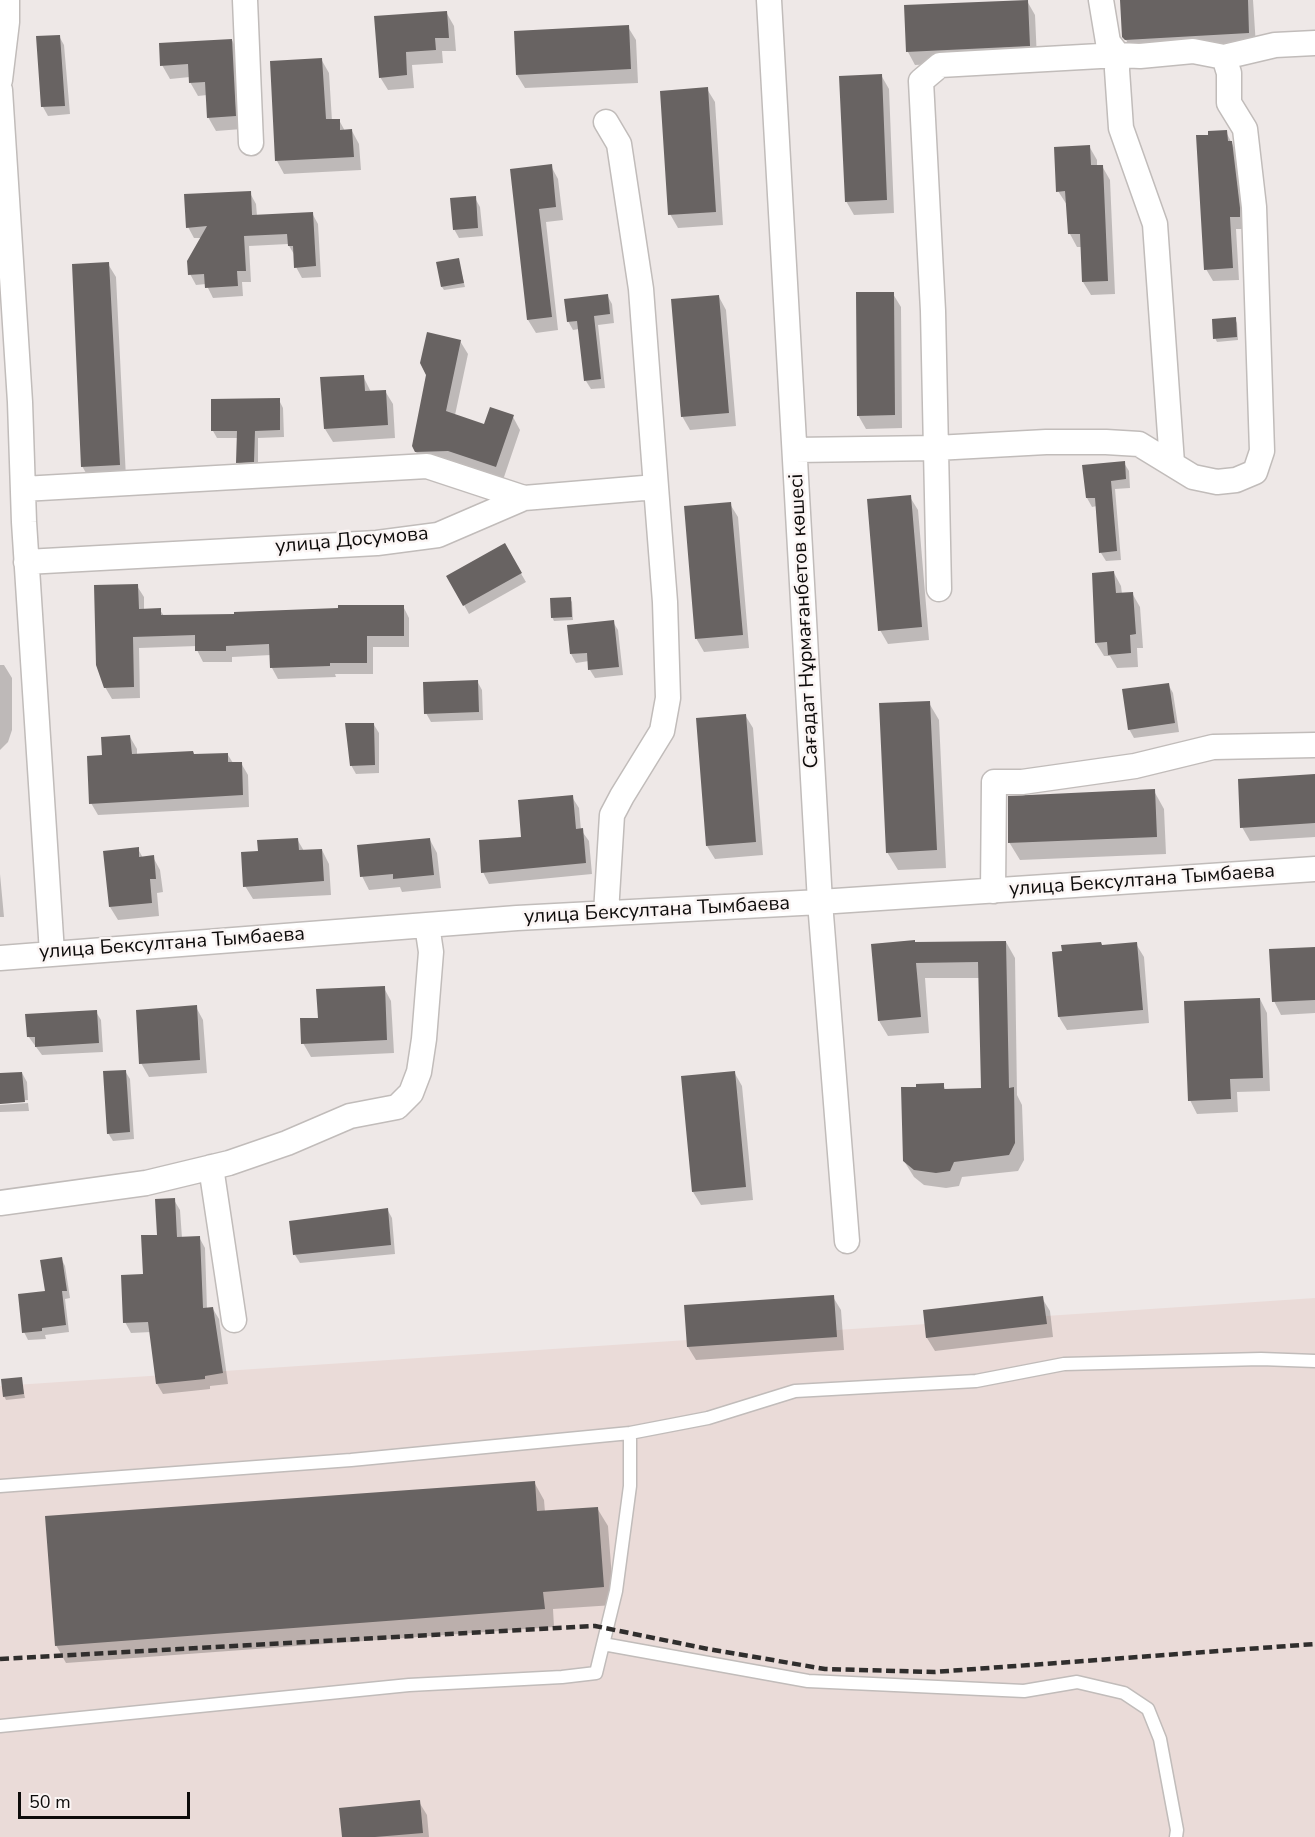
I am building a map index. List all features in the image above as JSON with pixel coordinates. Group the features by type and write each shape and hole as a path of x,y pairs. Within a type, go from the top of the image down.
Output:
{"street":[{"path":"0,80 7,22 7,0"},
{"path":"245,0 251,143"},
{"name":"Сағадат Нұрмағанбетов көшесі","path":"769,0 820,902 847,1241"},
{"path":"1101,0 1108,42 1118,55 1121,128 1155,224 1172,463"},
{"path":"939,589 933,311 921,81 940,65 1118,55 1140,56 1193,51 1224,57 1275,45 1315,43"},
{"path":"795,450 936,448 1046,442 1139,444 1193,477 1217,482 1236,480 1255,471 1262,451 1254,207 1245,129 1229,103 1229,73 1224,57"},
{"path":"0,90 20,402 26,562 52,953"},
{"path":"606,122 618,144 641,289 665,602 668,698 662,731 612,815 606,913"},
{"path":"23,489 427,466 524,498 656,487"},
{"name":"улица Досумова","path":"26,562 377,543 438,535 524,498"},
{"path":"993,891 994,782 1022,782 1135,766 1214,747 1315,745"},
{"name":"улица Бексултана Тымбаева","path":"0,958 428,925 1315,869"},
{"path":"0,1203 146,1184 211,1167 287,1143 350,1116 398,1107 411,1093 419,1072 431,952 428,925"},
{"path":"211,1167 234,1320"}],"lane":[{"path":"0,1486 351,1460 630,1433 708,1418 795,1391 976,1381 1064,1364 1261,1359 1315,1361"},
{"path":"0,1726 409,1685 562,1677 596,1673 616,1591 621,1557 630,1486 630,1433"},
{"path":"603,1644 808,1682 1024,1691 1077,1682 1124,1694 1148,1709 1160,1739 1177,1830 1176,1837"}],"shaded area":[{"path":"1315,1298 1315,1837 0,1837 0,1386"}],"building":[{"path":"1028,0 1030,46 906,52 904,5"},
{"path":"1120,0 1248,0 1249,33 1125,40 1122,37"},
{"path":"447,11 449,38 435,38 436,50 406,52 407,75 379,78 374,16"},
{"path":"629,25 631,69 516,75 514,31"},
{"path":"60,35 65,106 41,107 36,36"},
{"path":"232,39 236,116 207,118 205,82 189,83 188,64 160,66 159,43"},
{"path":"322,58 326,119 340,119 340,130 352,129 354,157 275,161 270,61"},
{"path":"882,74 887,200 845,202 839,76"},
{"path":"708,87 716,212 668,215 660,91"},
{"path":"1227,130 1228,141 1232,141 1240,208 1240,217 1230,217 1233,268 1204,270 1196,135 1208,135 1208,131"},
{"path":"1090,145 1091,165 1103,165 1108,281 1082,282 1080,234 1068,234 1065,191 1056,192 1054,147"},
{"path":"552,164 556,207 539,209 552,317 527,320 510,169"},
{"path":"251,191 252,215 313,212 316,266 294,268 293,246 288,246 287,234 244,236 246,271 237,271 238,286 205,288 204,274 188,275 187,261 207,226 186,228 184,194"},
{"path":"476,196 478,228 453,230 450,198"},
{"path":"459,258 464,283 441,287 436,262"},
{"path":"109,262 120,465 81,467 72,264"},
{"path":"856,292 894,292 895,415 857,416"},
{"path":"608,294 610,314 594,316 601,379 584,381 577,321 567,322 564,299"},
{"path":"719,295 729,413 681,417 671,299"},
{"path":"1236,317 1237,337 1213,339 1212,319"},
{"path":"427,332 461,340 446,411 484,424 490,407 514,415 496,467 448,451 415,452 412,446 426,375 420,363"},
{"path":"364,375 365,391 386,390 388,425 324,429 320,377"},
{"path":"280,398 280,430 255,431 254,462 236,463 237,431 211,431 211,399"},
{"path":"1125,461 1126,479 1111,481 1117,551 1099,553 1095,498 1086,498 1082,465"},
{"path":"911,495 922,627 878,631 867,499"},
{"path":"731,502 743,635 695,639 684,506"},
{"path":"505,543 522,573 463,606 446,576"},
{"path":"1114,571 1116,593 1133,592 1136,634 1130,635 1131,653 1108,655 1107,642 1095,643 1092,573"},
{"path":"138,584 139,609 161,608 161,615 234,614 234,612 338,608 338,605 404,605 404,636 367,636 367,663 330,663 330,666 270,668 269,644 226,646 226,651 195,651 195,635 133,637 134,687 104,688 96,665 94,585"},
{"path":"571,597 572,617 551,618 550,598"},
{"path":"614,620 619,667 588,670 587,653 570,654 567,625"},
{"path":"478,680 479,712 424,714 423,682"},
{"path":"1169,683 1175,723 1128,730 1122,689"},
{"path":"930,701 937,850 886,853 879,703"},
{"path":"746,714 756,842 706,846 696,718"},
{"path":"345,723 374,723 375,765 350,766"},
{"path":"130,735 132,754 193,751 194,754 228,753 228,762 242,762 243,795 89,804 87,756 102,755 101,737"},
{"path":"1315,774 1315,823 1240,828 1238,779"},
{"path":"1155,789 1157,837 1008,843 1008,796"},
{"path":"573,795 576,829 583,828 586,863 481,873 479,840 521,837 518,800"},
{"path":"298,838 299,850 322,849 324,881 243,887 241,852 258,851 257,840"},
{"path":"430,838 434,875 393,879 393,874 360,877 357,845"},
{"path":"139,847 139,857 154,855 156,879 150,879 152,903 109,907 103,851"},
{"path":"915,940 915,942 1006,941 1009,1088 1014,1087 1015,1143 1009,1155 954,1162 950,1171 936,1173 914,1170 903,1161 901,1087 944,1083 944,1089 981,1088 978,962 916,963 921,1017 878,1021 871,944"},
{"path":"1101,942 1102,945 1137,942 1143,1010 1058,1017 1052,952 1062,951 1061,945"},
{"path":"1315,947 1315,1000 1272,1002 1269,949"},
{"path":"385,986 387,1040 301,1044 300,1018 318,1018 316,989"},
{"path":"1260,998 1263,1078 1230,1079 1231,1099 1188,1101 1184,1001"},
{"path":"197,1005 200,1060 139,1064 136,1010"},
{"path":"97,1010 99,1043 35,1047 35,1037 27,1037 25,1014"},
{"path":"126,1070 130,1132 107,1134 103,1071"},
{"path":"735,1071 746,1187 692,1192 681,1076"},
{"path":"22,1072 25,1102 0,1104 0,1073"},
{"path":"175,1198 177,1237 200,1236 203,1308 213,1307 223,1373 205,1376 205,1379 156,1384 148,1322 123,1323 121,1275 143,1274 141,1235 157,1235 155,1199"},
{"path":"388,1208 391,1245 293,1255 289,1221"},
{"path":"62,1257 67,1291 62,1291 66,1325 22,1333 18,1294 45,1291 40,1260"},
{"path":"834,1295 837,1337 687,1347 684,1305"},
{"path":"1043,1296 1047,1324 926,1338 923,1310"},
{"path":"22,1377 24,1394 3,1397 1,1379"},
{"path":"535,1481 537,1511 598,1507 604,1587 543,1592 545,1609 55,1646 45,1516"},
{"path":"420,1800 423,1833 342,1837 339,1808"}],"railway":[{"path":"0,1659 595,1626 708,1649 825,1669 934,1672 1315,1644"}]}
